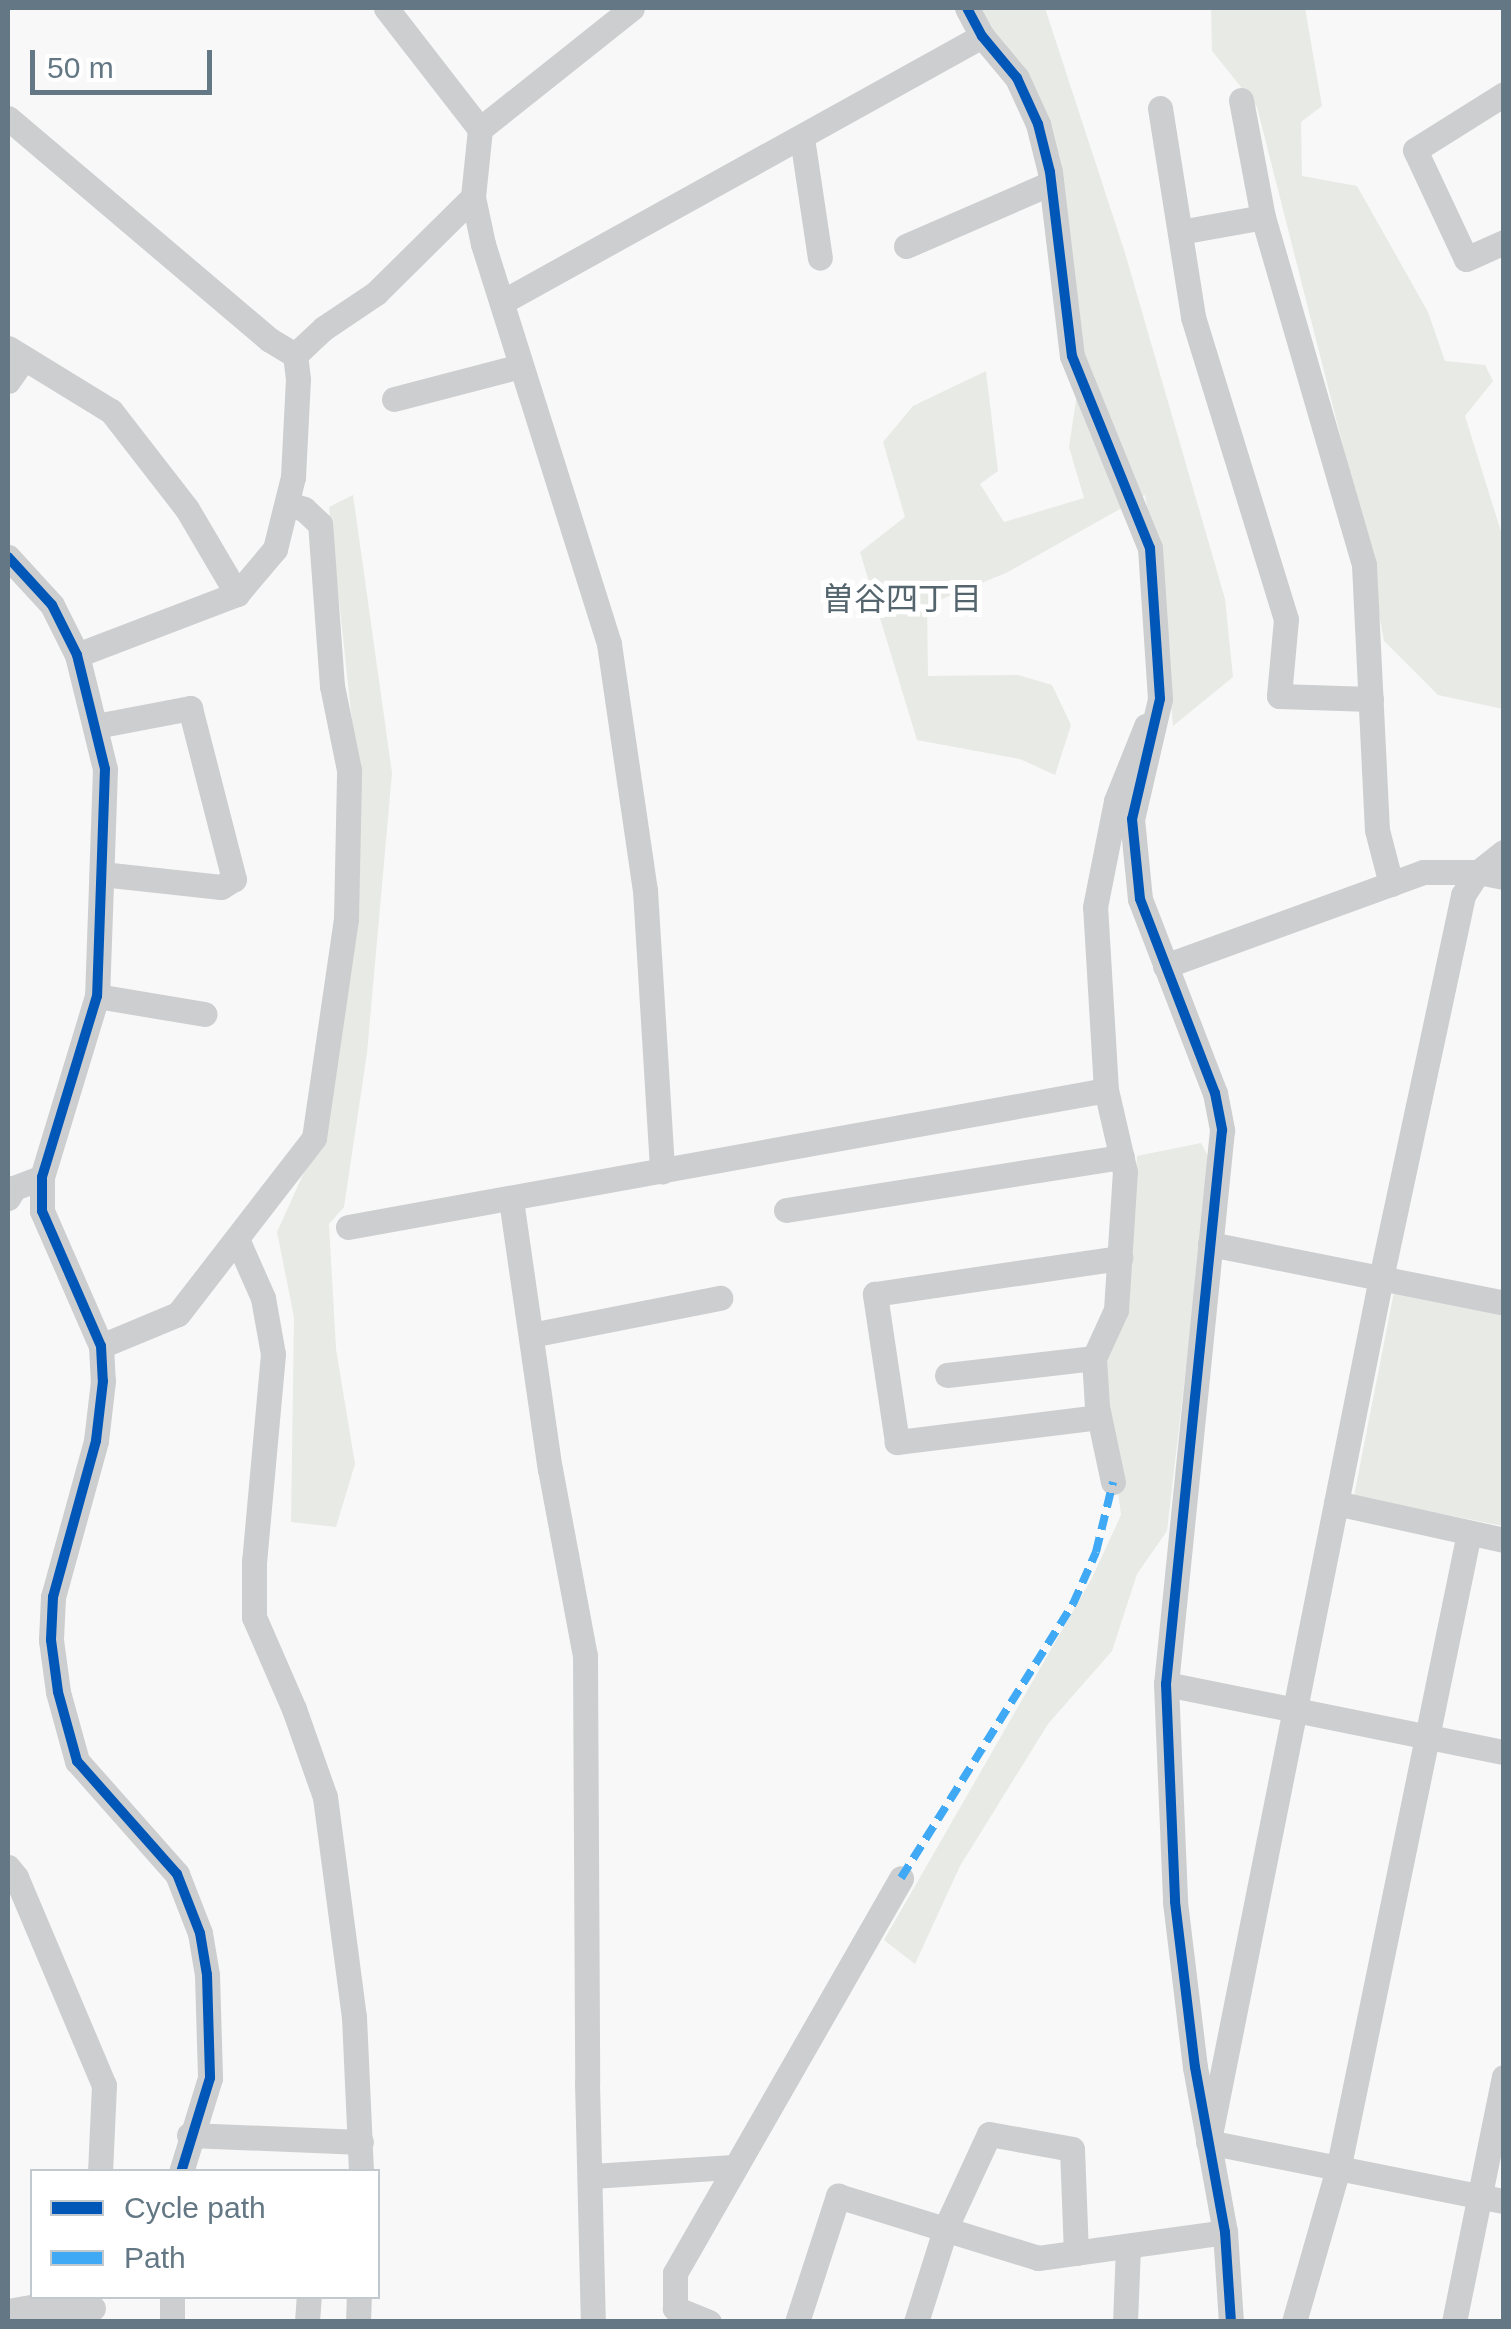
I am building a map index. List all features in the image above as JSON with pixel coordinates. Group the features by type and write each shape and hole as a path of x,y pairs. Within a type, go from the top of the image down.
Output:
{"street":[{"path":"386,8 480,129 473,197 521,366 609,644 645,890 662,1171"},
{"path":"480,129 632,8"},
{"path":"968,8 982,36 1024,94 1038,124 1052,182 1072,356 1150,548 1160,700 1132,820 1140,898 1215,1093 1222,1130 1166,1684 1175,1902 1208,2142 1225,2232 1231,2322"},
{"path":"502,302 982,36"},
{"path":"1504,94 1416,150 1466,259 1504,242"},
{"path":"1241,100 1263,217 1364,565 1377,830 1391,884"},
{"path":"1160,108 1194,317 1286,619 1279,696 1372,698"},
{"path":"8,118 270,340 295,355"},
{"path":"802,138 820,258"},
{"path":"906,246 1052,182"},
{"path":"295,355 324,328 376,293 473,197"},
{"path":"1180,232 1263,217"},
{"path":"8,382 16,353 111,411 186,509 237,594"},
{"path":"77,654 237,594 275,549 289,504 298,379 295,355"},
{"path":"394,399 521,366"},
{"path":"101,1346 178,1314 314,1138 346,920 349,770 332,686 320,524 304,509 289,504"},
{"path":"8,557 52,605 77,654 105,769 97,996 42,1177 42,1211 101,1346 104,1381 96,1441 53,1597 51,1640 65,1725 77,1761 177,1874 200,1933 208,1975 210,2078 189,2135 182,2169"},
{"path":"1113,1482 1099,1417 1094,1358 1116,1310 1125,1172 1106,1090 1095,907 1100,863 1132,751 1160,700"},
{"path":"96,726 190,708 234,880 220,887 102,874"},
{"path":"1208,2142 1381,1278 1463,895 1478,872 1504,852"},
{"path":"1165,966 1423,872 1478,872 1504,877"},
{"path":"97,996 204,1014"},
{"path":"348,1226 511,1200 1106,1090"},
{"path":"786,1210 1122,1157"},
{"path":"8,1198 14,1188 42,1177"},
{"path":"511,1200 585,1656 587,2082 593,2322"},
{"path":"238,1239 263,1298 273,1354 254,1561 254,1616 294,1708 325,1797 354,2018 361,2169"},
{"path":"1210,1244 1504,1303"},
{"path":"1099,1417 897,1442 875,1294 1120,1258"},
{"path":"531,1335 720,1298"},
{"path":"947,1375 1094,1358"},
{"path":"1336,1502 1504,1540"},
{"path":"1294,2322 1338,2165 1469,1533"},
{"path":"1166,1684 1504,1752"},
{"path":"10,1876 104,2085 100,2169"},
{"path":"708,2322 675,2308 675,2274 901,1878"},
{"path":"1454,2322 1491,2199 1504,2078"},
{"path":"916,2322 946,2227 989,2134 1072,2149 1076,2252"},
{"path":"189,2135 361,2142"},
{"path":"1208,2142 1338,2165 1491,2199"},
{"path":"592,2176 733,2168"},
{"path":"797,2322 838,2196 1038,2258 1225,2232"},
{"path":"1125,2322 1128,2246"},
{"path":"8,2311 35,2306 93,2309"}],"shaded area":[{"path":"979,8 1045,8 1125,253 1225,599 1233,677 1173,726 1160,579 1145,495 1006,573 927,605 928,676 1018,675 1052,685 1071,725 1055,775 1020,759 917,740 860,552 905,517 883,442 913,406 986,371 998,471 980,484 1004,522 1084,498 1069,447 1083,354 1062,204"},
{"path":"1211,8 1305,8 1322,106 1301,122 1302,176 1357,186 1428,312 1445,361 1485,365 1493,381 1465,416 1503,538 1503,709 1438,695 1384,641 1360,513 1257,107 1212,51"},
{"path":"353,495 392,773 367,1053 344,1207 329,1224 336,1349 355,1464 336,1527 291,1522 294,1317 277,1232 326,1124 360,796 329,507"},
{"path":"1201,1143 1210,1160 1167,1531 1137,1574 1112,1651 1048,1724 960,1866 915,1964 884,1940 1092,1578 1121,1515 1102,1361 1127,1302 1137,1156"},
{"path":"1394,1292 1503,1315 1503,1526 1354,1496"}],"marked path":[{"path":"901,1878 1073,1604 1096,1552 1113,1482"}],"cycle path":[{"path":"967,8 982,36 1017,78 1038,124 1050,172 1072,356 1150,548 1160,699 1132,819 1140,899 1215,1093 1222,1130 1166,1684 1175,1902 1195,2067 1225,2232 1231,2322"},
{"path":"8,557 52,605 77,655 105,769 97,996 42,1177 42,1211 101,1346 103,1381 96,1441 53,1597 51,1640 58,1692 77,1761 177,1874 200,1933 207,1975 210,2078 182,2169"}],"district":[{"name":"曽谷四丁目","path":"902,599"}]}
